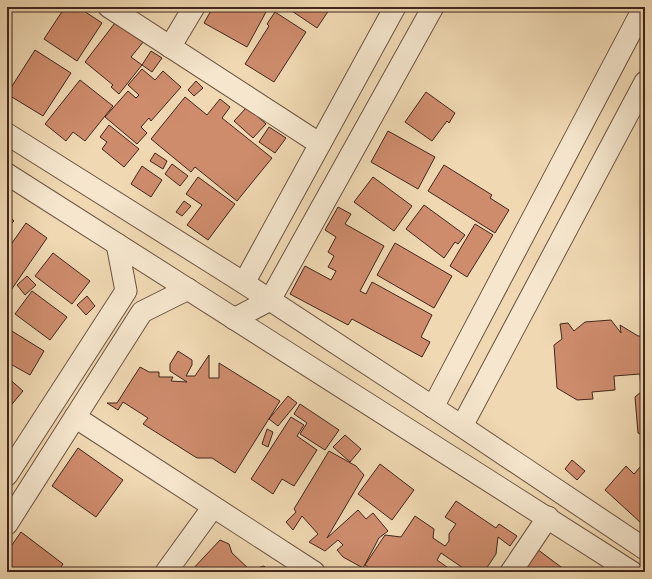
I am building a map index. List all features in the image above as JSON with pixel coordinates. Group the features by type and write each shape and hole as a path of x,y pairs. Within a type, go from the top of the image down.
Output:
{"street":[{"path":"109,7 320,144"},
{"path":"170,47 194,7"},
{"path":"244,283 395,7"},
{"path":"234,319 270,300 433,7"},
{"path":"433,407 639,9"},
{"path":"462,426 645,82"},
{"path":"7,134 244,283 462,426 645,549"},
{"path":"7,174 548,517 632,572"},
{"path":"7,475 126,291 117,244"},
{"path":"7,524 142,312 188,289"},
{"path":"75,417 314,572"},
{"path":"166,572 213,507"},
{"path":"511,572 548,517"}],"building":[{"path":"65,7 78,7 102,23 77,61 44,39"},
{"path":"213,7 258,7 266,12 247,47 204,23"},
{"path":"286,7 331,7 317,28"},
{"path":"275,12 306,32 274,82 245,64 269,26 267,24"},
{"path":"118,19 144,41 131,57 142,65 119,94 111,87 113,85 85,62"},
{"path":"35,50 71,73 43,116 7,94"},
{"path":"151,51 162,58 152,72 142,65"},
{"path":"142,69 155,80 163,71 181,87 151,121 149,118 141,127 147,133 137,144 105,117 128,91 136,98 139,95 128,85"},
{"path":"80,80 113,106 85,141 73,132 66,141 45,124"},
{"path":"196,81 203,88 194,96 188,90"},
{"path":"426,92 455,113 449,123 447,121 432,141 405,122"},
{"path":"185,97 207,115 220,99 230,107 222,118 272,158 237,201 195,167 191,172 151,139"},
{"path":"247,107 266,124 253,138 234,121"},
{"path":"109,125 139,149 124,167 102,149 107,142 100,137"},
{"path":"269,127 286,138 275,153 259,142"},
{"path":"388,131 435,157 418,189 371,162"},
{"path":"155,153 167,161 163,169 150,161"},
{"path":"172,164 188,176 180,186 165,174"},
{"path":"444,165 492,195 490,198 509,210 495,233 428,191"},
{"path":"142,166 162,180 151,197 131,184"},
{"path":"198,177 235,204 208,240 187,225 202,205 186,194"},
{"path":"373,177 412,206 394,231 354,202"},
{"path":"184,201 191,206 182,216 176,212"},
{"path":"424,205 465,235 458,244 455,242 444,258 406,229"},
{"path":"338,207 351,214 345,224 384,246 360,291 366,294 372,282 432,315 421,337 430,342 422,357 352,319 348,325 290,294 305,266 331,280 336,271 328,267 334,256 328,252 336,237 325,230"},
{"path":"7,214 14,221 7,228"},
{"path":"26,223 47,238 7,296 7,240 12,243"},
{"path":"475,224 493,235 467,277 450,266"},
{"path":"395,243 452,276 434,308 377,275"},
{"path":"53,253 90,281 72,304 35,276"},
{"path":"27,276 36,285 25,295 17,285"},
{"path":"32,291 67,317 50,340 15,314"},
{"path":"87,296 95,306 86,315 77,305"},
{"path":"611,320 621,333 620,325 638,336 645,336 645,437 638,433 635,397 641,392 640,374 614,376 615,390 592,392 593,399 577,400 557,388 554,345 562,339 560,324 568,323 574,331 585,322"},
{"path":"7,328 44,351 30,375 7,362"},
{"path":"178,351 192,360 192,365 186,376 195,376 209,355 209,378 219,378 219,363 280,401 235,473 212,458 197,458 143,424 148,418 123,402 118,410 107,403 117,403 140,367 149,372 159,372 159,377 173,377 171,381 187,382 170,371 170,364"},
{"path":"7,377 23,391 8,409 7,408"},
{"path":"288,396 297,403 278,426 269,419"},
{"path":"300,404 339,430 325,450 300,434 307,423 294,414"},
{"path":"291,417 304,425 297,436 317,450 294,486 282,479 273,494 251,479"},
{"path":"267,429 273,432 268,447 262,444"},
{"path":"345,435 361,449 350,462 333,447"},
{"path":"78,448 123,480 96,517 52,486"},
{"path":"329,451 356,466 364,475 327,538 358,510 366,519 373,513 388,531 379,538 363,568 343,557 337,550 343,545 338,540 325,551 309,542 318,534 302,516 293,530 286,522 296,512 294,509"},
{"path":"572,460 585,471 577,480 565,469"},
{"path":"380,464 414,490 392,520 358,494"},
{"path":"626,466 634,474 641,466 645,470 645,517 640,522 605,490"},
{"path":"456,501 496,528 499,524 517,536 510,546 498,537 496,554 484,572 469,572 441,553 437,560 454,572 374,572 365,565 385,535 401,537 415,516 434,529 433,538 445,546 449,541 449,534 456,524 445,517"},
{"path":"21,532 63,564 58,572 7,572 7,552"},
{"path":"220,540 229,544 232,553 250,570 264,566 270,572 190,572"},
{"path":"537,549 565,570 564,572 520,572"}]}
